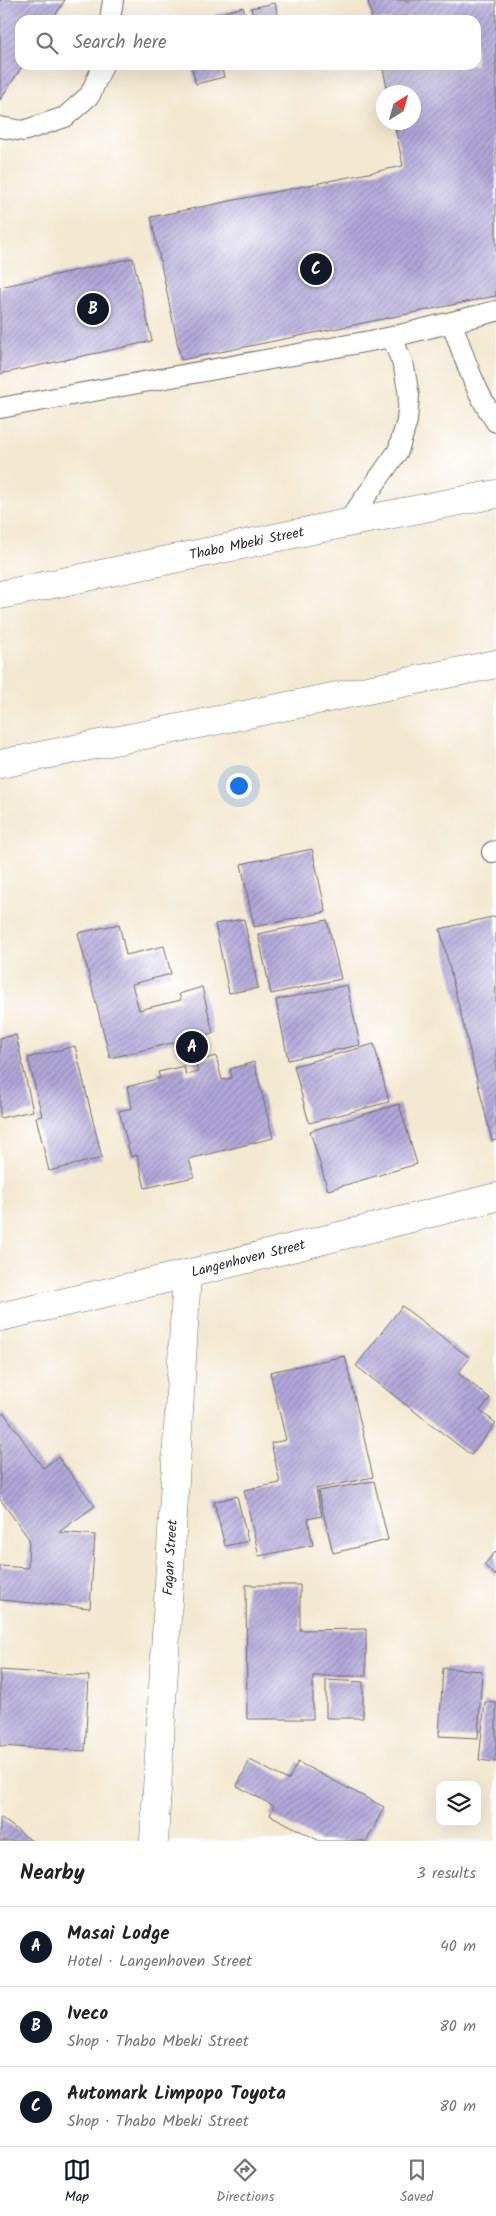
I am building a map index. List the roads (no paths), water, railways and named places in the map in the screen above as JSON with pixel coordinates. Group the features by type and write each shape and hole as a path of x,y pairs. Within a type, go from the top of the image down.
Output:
{"street":[{"name":"Thabo Mbeki Street","path":"0,595 496,494"},
{"path":"0,764 496,664"},
{"name":"Langenhoven Street","path":"0,1317 187,1274 496,1197"},
{"name":"Fagan Street","path":"154,1841 187,1274"}],"lane":[{"path":"111,15 113,0"},
{"path":"0,126 23,131 65,117 90,95 100,70"},
{"path":"0,408 392,337 496,312"},
{"path":"452,323 473,381 485,407 496,422"},
{"path":"347,523 398,451 407,421 409,396 404,366 392,337"}],"place":[{"name":"Automark Limpopo Toyota","path":"316,269"},
{"name":"Iveco","path":"93,309"},
{"name":"Masai Lodge","path":"192,1047"}]}
